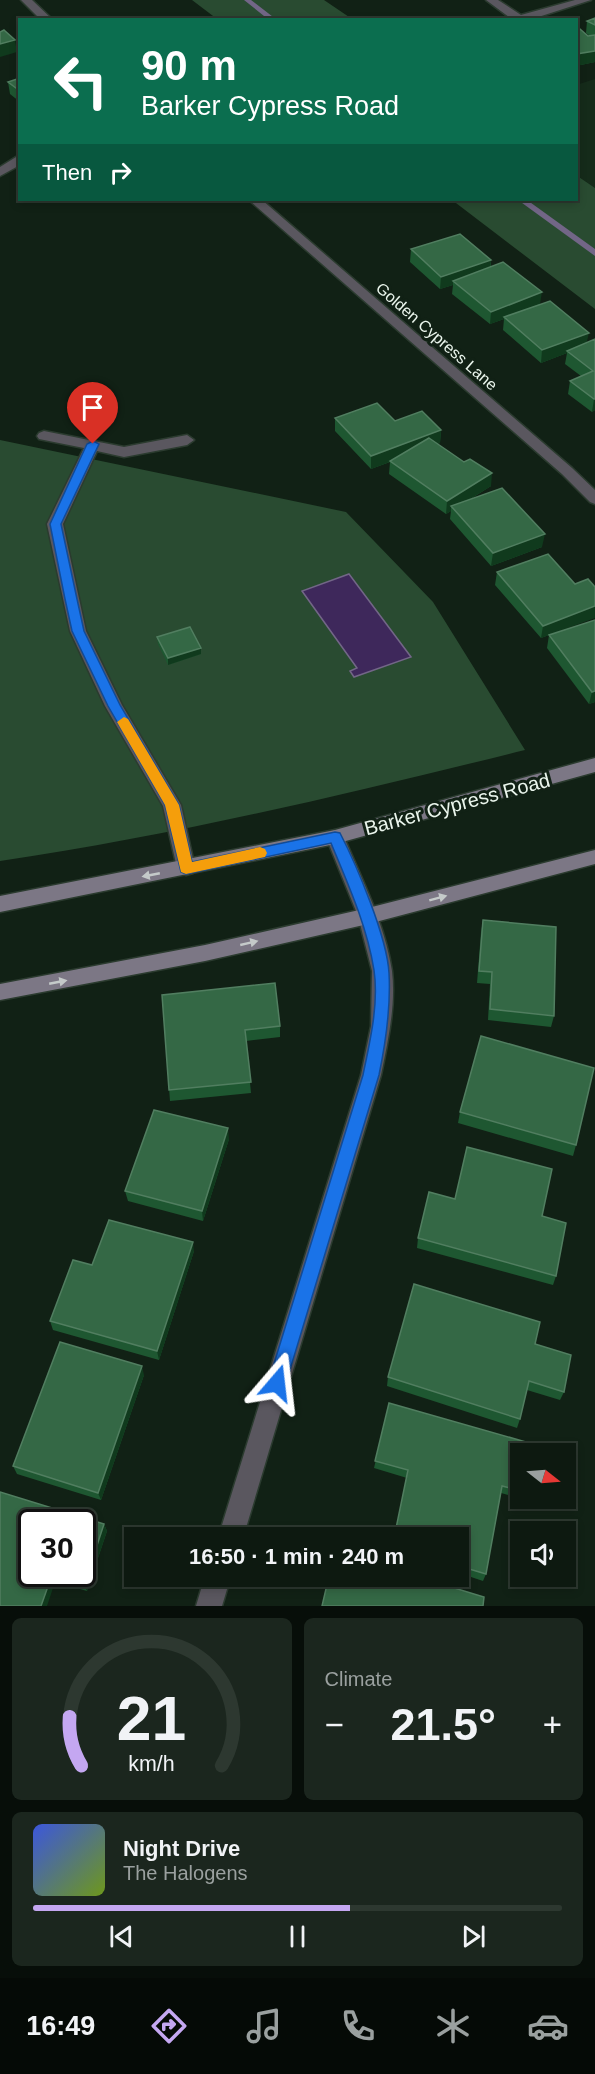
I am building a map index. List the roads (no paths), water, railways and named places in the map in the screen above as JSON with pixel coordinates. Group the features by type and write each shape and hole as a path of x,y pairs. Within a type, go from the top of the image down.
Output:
{"main road":[{"name":"Barker Cypress Road","path":"0,904 335,837 595,765"},
{"path":"0,992 205,953 368,916 595,856"}],"street":[{"path":"26,0 46,18"},
{"path":"490,0 517,18"},
{"path":"523,18 586,0"},
{"path":"0,172 18,161"},
{"name":"Golden Cypress Lane","path":"256,201 567,471 595,499"},
{"path":"45,436 124,452 187,440"},
{"path":"93,444 55,524 78,631 114,706 172,805 186,868"},
{"path":"233,1527 371,1075 381,1026 382,971 368,916 335,837"},
{"path":"209,1606 215,1587"}],"waterway":[{"path":"247,0 271,18"},
{"path":"523,201 595,253"}]}
